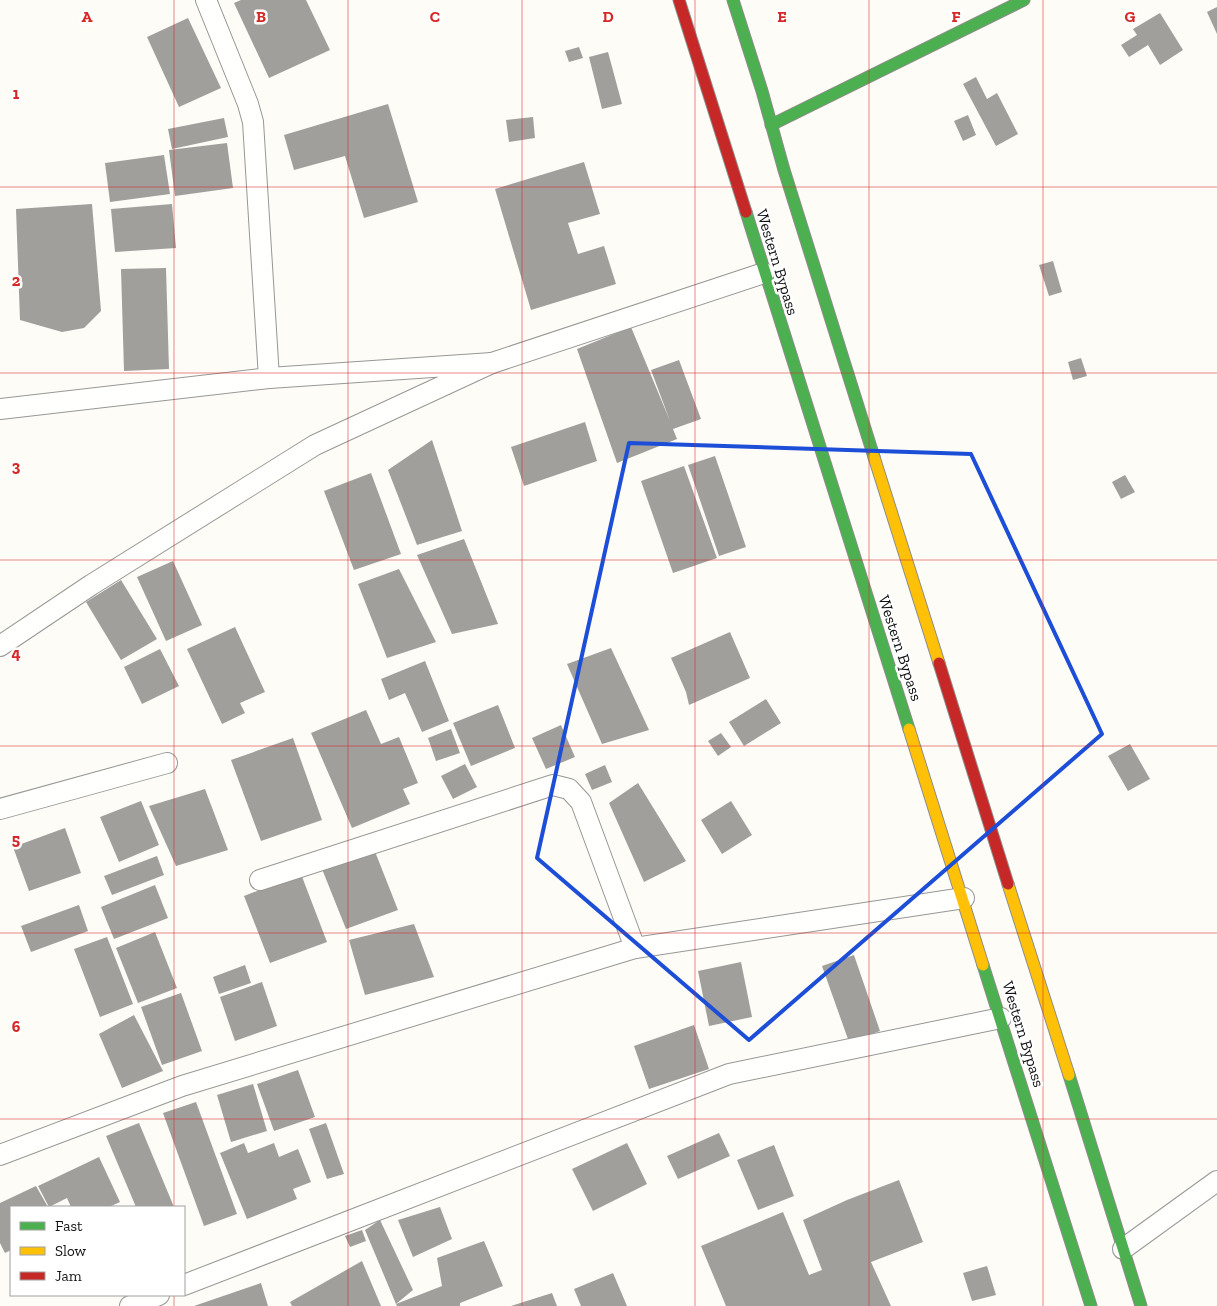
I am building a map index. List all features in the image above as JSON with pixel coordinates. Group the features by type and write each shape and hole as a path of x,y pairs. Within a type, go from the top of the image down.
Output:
{"main road":[{"name":"Western Bypass","path":"679,0 764,273 1002,1018 1091,1306"},
{"name":"Western Bypass","path":"733,0 1141,1306"},
{"path":"771,125 1024,0"}],"street":[{"path":"206,0 248,104 253,122 269,378"},
{"path":"0,646 91,585 315,445 492,363 764,273"},
{"path":"0,409 269,378 492,363"},
{"path":"0,809 167,763"},
{"path":"260,880 553,785 569,789 582,802 636,948"},
{"path":"0,1155 182,1086 636,948 964,898"},
{"path":"185,1285 729,1074 1002,1018"},
{"path":"1123,1248 1217,1181"},
{"path":"130,1306 157,1296"}],"highlighted area":[{"path":"629,443 971,454 1102,734 749,1040 537,858"}],"building":[{"path":"241,0 306,0 330,50 269,78 234,3"},
{"path":"1217,7 1217,34 1207,12"},
{"path":"1160,13 1183,50 1160,65 1148,45 1129,57 1121,45 1137,35 1133,29"},
{"path":"188,18 221,88 179,107 147,37"},
{"path":"579,47 583,58 569,62 565,51"},
{"path":"608,52 622,104 602,109 589,57"},
{"path":"976,77 987,99 997,93 1018,134 996,146 963,84"},
{"path":"388,104 418,202 364,218 345,156 294,170 284,135"},
{"path":"968,115 976,135 963,141 954,121"},
{"path":"533,117 535,138 509,142 506,120"},
{"path":"224,118 228,137 172,149 168,129"},
{"path":"227,143 233,188 175,196 169,150"},
{"path":"164,155 170,194 110,202 105,163"},
{"path":"584,162 600,214 568,223 578,254 604,246 616,284 531,310 495,189"},
{"path":"92,204 101,311 84,328 62,332 20,320 16,209"},
{"path":"172,204 176,248 115,252 111,209"},
{"path":"1053,261 1062,292 1049,296 1039,265"},
{"path":"166,268 169,369 124,371 121,269"},
{"path":"631,327 670,421 651,370 679,360 701,419 673,429 677,439 617,463 577,349"},
{"path":"1081,358 1087,376 1073,380 1068,362"},
{"path":"585,422 597,461 524,486 511,447"},
{"path":"432,440 462,531 417,545 388,470"},
{"path":"715,456 746,547 719,556 688,465"},
{"path":"684,466 717,558 673,573 641,481"},
{"path":"371,473 401,554 354,570 324,491"},
{"path":"1125,475 1135,492 1121,499 1112,482"},
{"path":"464,539 498,624 452,634 417,555"},
{"path":"173,561 202,625 166,641 137,577"},
{"path":"399,569 436,642 387,658 358,584"},
{"path":"121,580 157,639 121,660 86,602"},
{"path":"235,627 265,692 240,703 245,713 222,724 187,649"},
{"path":"730,632 750,678 689,705 686,692 671,658"},
{"path":"611,648 649,730 602,744 567,664"},
{"path":"160,649 179,686 142,704 124,667"},
{"path":"425,661 449,721 422,732 405,693 389,700 381,679"},
{"path":"766,699 781,723 744,746 729,722"},
{"path":"498,705 515,748 471,766 453,723"},
{"path":"366,710 381,744 399,737 418,783 403,789 410,804 352,828 311,733"},
{"path":"561,725 575,757 546,769 532,738"},
{"path":"451,729 460,753 436,761 428,738"},
{"path":"721,733 731,747 718,756 708,741"},
{"path":"293,738 322,820 261,841 231,760"},
{"path":"1130,744 1150,779 1128,791 1108,756"},
{"path":"465,764 477,787 453,799 441,776"},
{"path":"605,765 612,782 592,790 585,774"},
{"path":"638,783 686,861 644,882 609,803"},
{"path":"205,789 228,850 176,866 149,806"},
{"path":"141,801 159,845 119,862 100,817"},
{"path":"731,801 752,835 722,854 701,820"},
{"path":"65,828 81,873 29,891 13,847"},
{"path":"374,849 398,910 346,929 322,869"},
{"path":"157,856 164,875 112,895 104,876"},
{"path":"301,874 327,942 270,963 244,896"},
{"path":"155,885 168,918 114,939 101,907"},
{"path":"79,905 88,931 31,952 21,926"},
{"path":"414,924 434,977 365,995 349,940"},
{"path":"155,932 177,988 138,1003 116,948"},
{"path":"107,937 133,1004 100,1017 74,949"},
{"path":"854,955 880,1031 849,1042 822,966"},
{"path":"741,962 752,1017 709,1026 698,971"},
{"path":"245,965 251,983 219,994 213,977"},
{"path":"262,982 277,1026 235,1041 220,997"},
{"path":"181,993 202,1051 162,1065 141,1007"},
{"path":"134,1015 163,1071 122,1088 99,1034"},
{"path":"694,1025 709,1069 649,1089 634,1046"},
{"path":"298,1070 315,1117 274,1131 257,1084"},
{"path":"253,1084 267,1131 231,1142 217,1095"},
{"path":"196,1102 237,1214 204,1226 163,1113"},
{"path":"139,1123 174,1206 136,1206 106,1136"},
{"path":"326,1123 344,1174 327,1179 309,1129"},
{"path":"719,1133 730,1156 678,1179 667,1156"},
{"path":"244,1143 248,1153 274,1143 279,1157 298,1149 311,1182 293,1189 297,1199 247,1219 220,1153"},
{"path":"627,1143 647,1184 593,1211 572,1169"},
{"path":"774,1145 794,1196 758,1210 737,1160"},
{"path":"99,1157 120,1202 111,1206 71,1206 67,1198 48,1206 38,1186"},
{"path":"899,1180 923,1242 871,1262 891,1306 726,1306 701,1246 783,1212 809,1275 822,1270 803,1220 847,1200"},
{"path":"36,1186 47,1206 10,1206 10,1250 5,1253 0,1243 0,1203"},
{"path":"440,1207 452,1239 413,1257 398,1220"},
{"path":"380,1220 413,1290 396,1304 365,1230"},
{"path":"362,1230 366,1241 350,1247 345,1236"},
{"path":"484,1241 503,1286 460,1303 460,1306 397,1306 396,1304 442,1286 437,1258"},
{"path":"362,1261 381,1306 292,1306 290,1302"},
{"path":"987,1266 996,1295 972,1301 963,1273"},
{"path":"613,1273 627,1306 581,1306 574,1289"},
{"path":"261,1283 268,1306 194,1306"},
{"path":"552,1293 557,1306 511,1306"}],"traffic: fast":[{"path":"733,0 874,457"},
{"path":"771,125 1024,0"},
{"path":"746,212 909,729"},
{"path":"983,965 1091,1306"},
{"path":"1069,1075 1141,1306"}],"traffic: slow":[{"path":"874,457 939,663"},
{"path":"909,729 983,965"},
{"path":"1008,884 1069,1075"}],"traffic: jam":[{"path":"679,0 746,212"},
{"path":"939,663 1008,884"}]}
